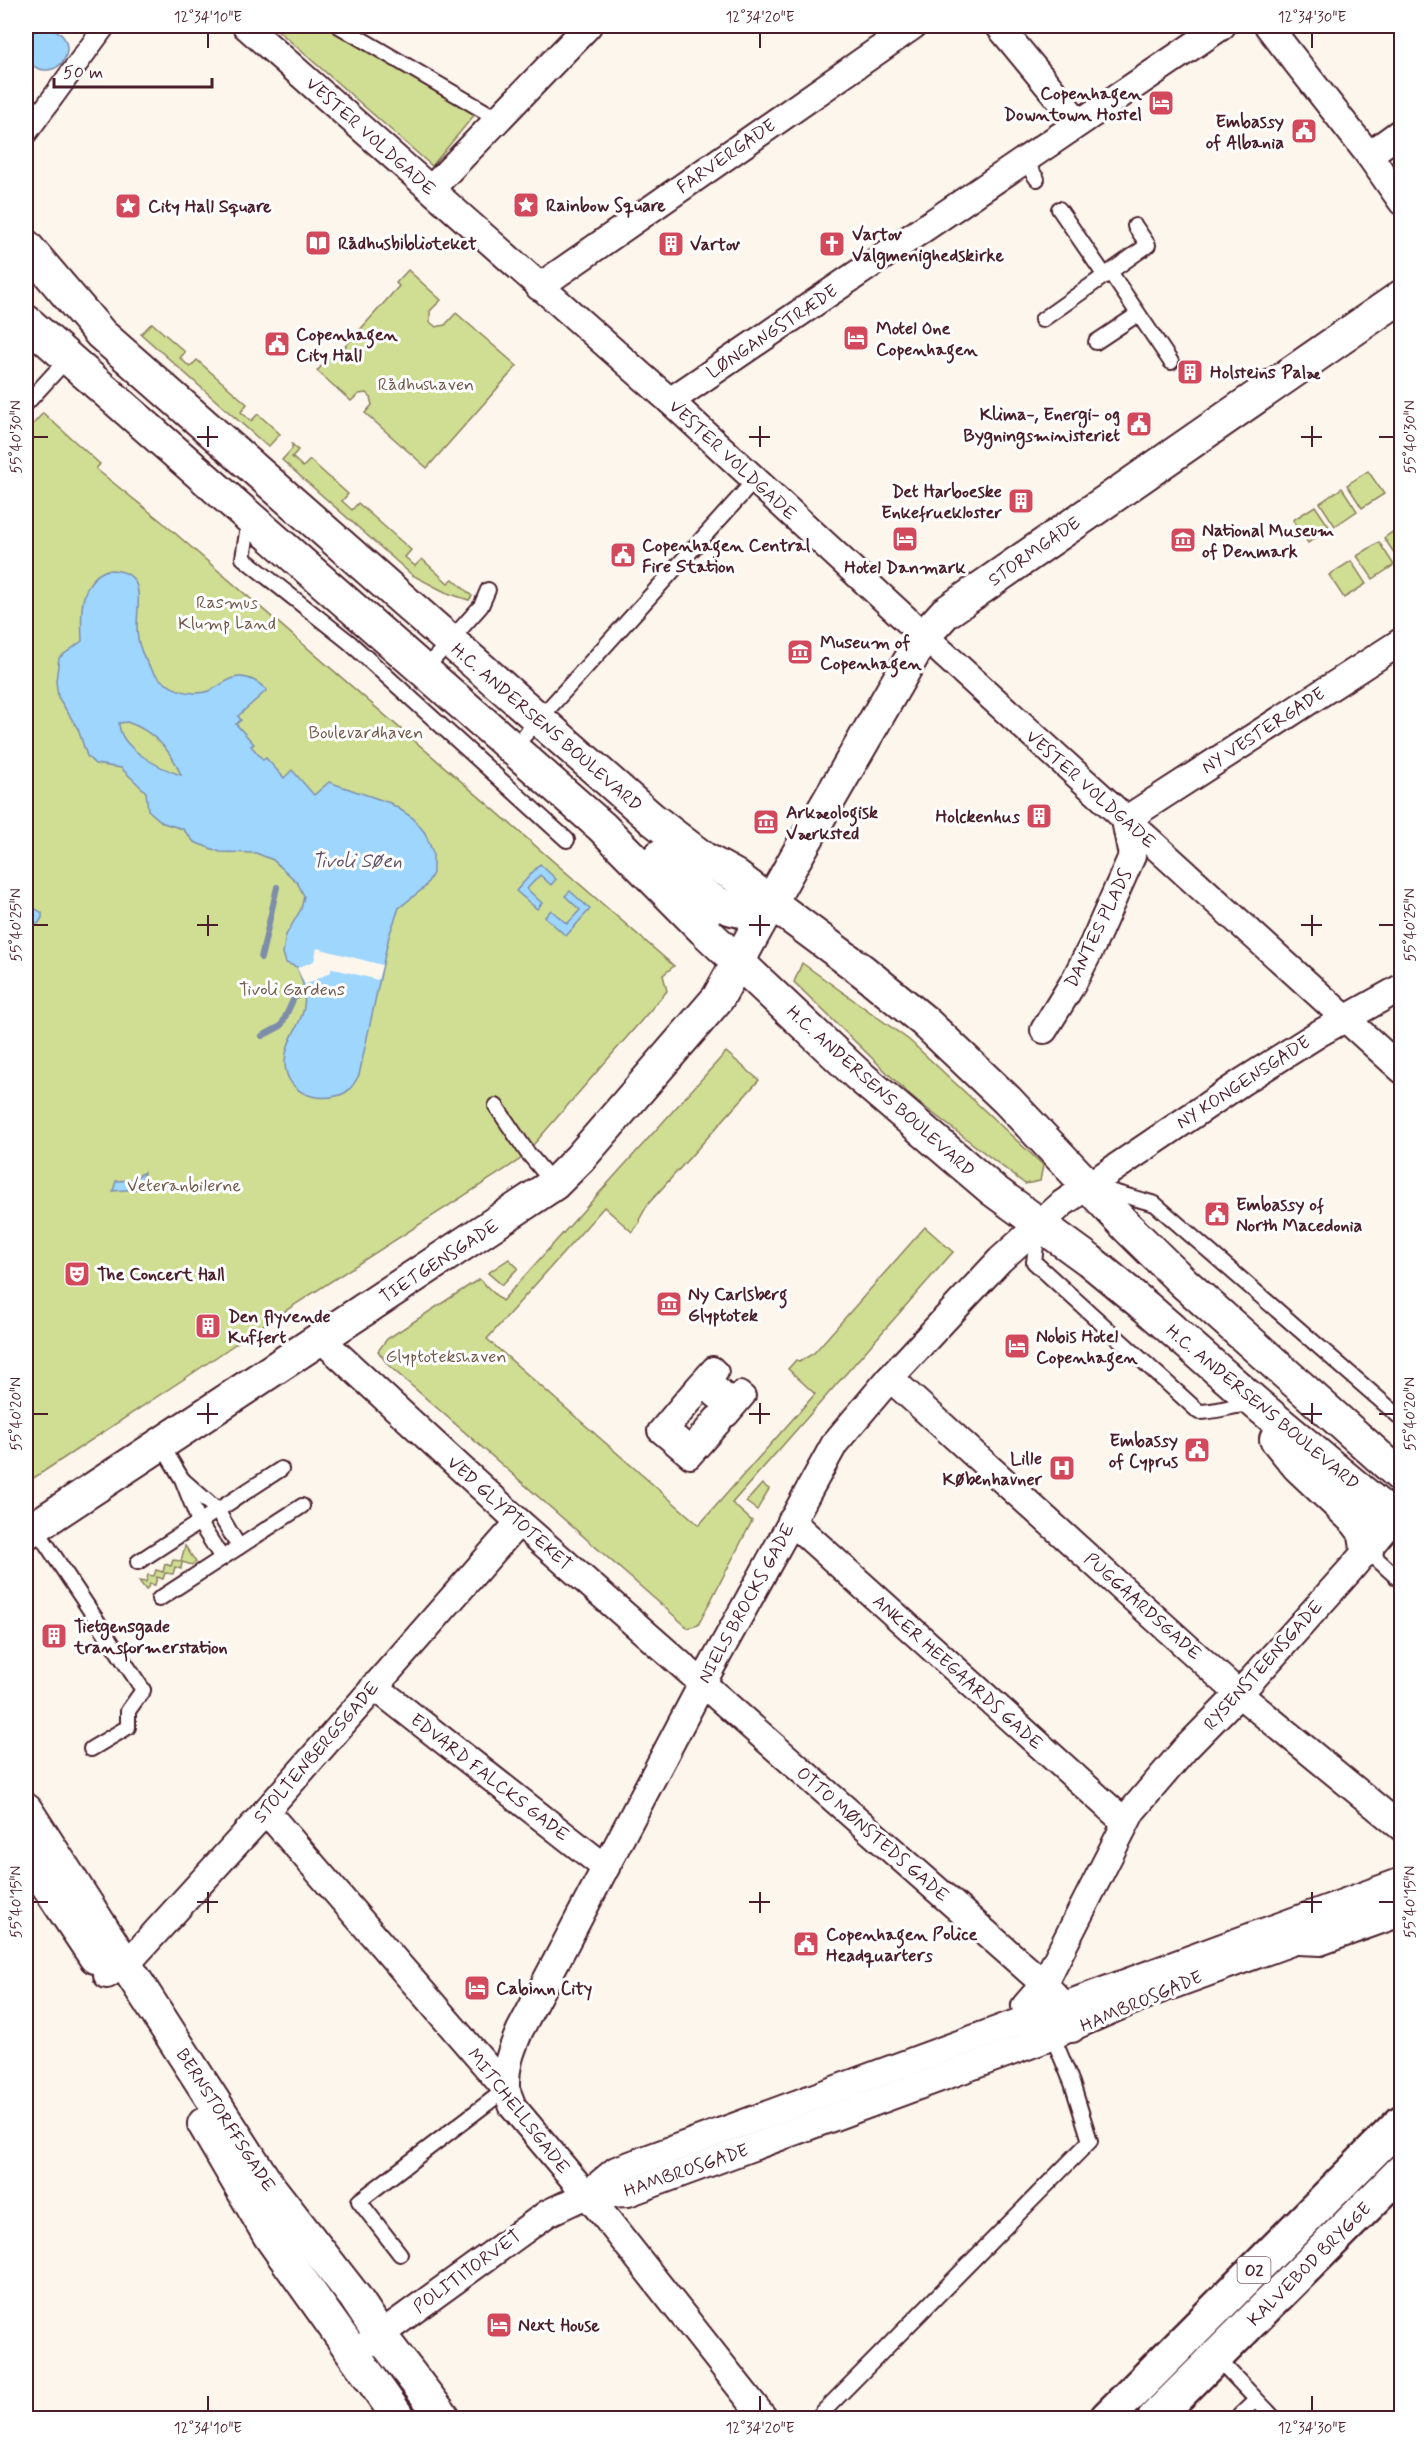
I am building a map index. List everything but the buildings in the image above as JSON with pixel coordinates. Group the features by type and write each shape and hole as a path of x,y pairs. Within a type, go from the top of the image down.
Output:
{"main road":[{"name":"KALVEBOD BRYGGE","path":"1107,2418 1401,2122"},
{"name":"KALVEBOD BRYGGE","path":"1155,2418 1401,2171"}],"street":[{"path":"26,134 105,26"},
{"name":"VESTER VOLDGADE","path":"246,26 670,401 1125,820 1401,1070"},
{"path":"431,189 588,26"},
{"name":"FARVERGADE","path":"539,286 913,26"},
{"path":"999,26 1078,122"},
{"name":"LØNGANGSTRÆDE","path":"670,401 1030,169 1078,122 1222,26"},
{"path":"1281,30 1401,202"},
{"path":"1369,155 1401,131"},
{"name":"H.C. ANDERSENS BOULEVARD","path":"26,246 101,334 449,641 602,827 739,963 857,1074 993,1190 1089,1260 1257,1404 1399,1517"},
{"path":"26,280 101,334"},
{"name":"STORMGADE","path":"771,903 924,636 945,613 1401,296"},
{"path":"26,321 250,516 358,631 480,700 526,734"},
{"name":"NY VESTERGADE","path":"1125,820 1401,641"},
{"name":"H.C. ANDERSENS BOULEVARD","path":"526,734 677,839 734,875 863,971 941,1036 1016,1108 1127,1227 1190,1289 1401,1477"},
{"name":"DANTES PLADS","path":"1044,1030 1073,982 1132,856 1125,820"},
{"name":"TIETGENSGADE","path":"30,1530 554,1184 712,1006 739,963 771,903"},
{"name":"NY KONGENSGADE","path":"1088,1184 1242,1082 1401,987"},
{"name":"NIELS BROCKS GADE","path":"506,2089 505,2070 510,2052 702,1684 835,1443 890,1378 1000,1260 1038,1224 1088,1184"},
{"name":"VED GLYPTOTEKET","path":"320,1338 519,1522 702,1684"},
{"name":"PUGGAARDSGADE","path":"890,1378 1239,1694 1401,1828"},
{"path":"695,1393 669,1429 690,1447 716,1417 722,1423 690,1458 658,1431 689,1394 695,1393"},
{"path":"1257,1404 1272,1434 1298,1466 1356,1521 1365,1533 1367,1550"},
{"name":"RYSENSTEENSGADE","path":"1030,2018 1025,2006 1044,1984 1132,1811 1185,1749 1239,1694 1399,1517"},
{"name":"ANKER HEEGAARDS GADE","path":"791,1521 1125,1822"},
{"name":"STOLTENBERGSGADE","path":"116,1970 266,1811 519,1522"},
{"name":"OTTO MØNSTEDS GADE","path":"702,1684 1044,1984 1057,2028"},
{"name":"EDVARD FALCKS GADE","path":"374,1686 606,1868"},
{"name":"BERNSTORFFSGADE","path":"26,1810 269,2235 399,2418"},
{"name":"MITCHELLSGADE","path":"266,1811 506,2089 513,2107 764,2418"},
{"name":"BERNSTORFFSGADE","path":"26,1852 116,1970 267,2184 354,2296 380,2335 444,2418"},
{"name":"HAMBROSGADE","path":"586,2195 628,2193 1149,1994 1401,1881"},
{"name":"HAMBROSGADE","path":"1291,1932 1401,1902"},
{"path":"1030,2018 1057,2028"},
{"name":"HAMBROSGADE","path":"586,2195 616,2170 1030,2018 1057,2028"},
{"name":"POLITITORVET","path":"353,2354 548,2212 586,2195"}],"lane":[{"path":"339,26 498,119"},
{"path":"1059,210 1172,362"},
{"path":"1042,320 1148,245 1135,226"},
{"path":"1096,342 1138,314"},
{"path":"26,404 69,357"},
{"path":"526,734 755,480"},
{"path":"424,669 481,606 488,590"},
{"path":"358,631 567,840"},
{"path":"496,1106 527,1152 554,1184"},
{"name":"H.C. ANDERSENS BOULEVARD","path":"1088,1184 1155,1204 1401,1419"},
{"path":"1038,1224 1034,1262 1199,1412 1214,1412 1236,1405 1257,1404"},
{"path":"161,1444 182,1479 199,1522 222,1558"},
{"path":"138,1562 281,1469"},
{"path":"182,1479 217,1510 239,1547"},
{"path":"159,1599 302,1506"},
{"path":"30,1530 143,1689 128,1711 128,1728 91,1749"},
{"path":"1367,1550 1401,1582"},
{"path":"1291,1932 1297,1947 1321,1948 1401,1919"},
{"path":"817,2418 1090,2141 1057,2028"},
{"path":"400,2254 360,2201 506,2089"},
{"path":"1216,2357 1274,2418"},
{"path":"1237,2418 1256,2400"}],"green space":[{"path":"273,26 328,26 476,113 432,166"},
{"name":"Rådhushaven","path":"408,270 441,300 430,311 430,322 436,327 445,325 456,313 517,366 427,468 365,413 372,405 366,393 359,394 351,401 317,371 329,358 333,360 399,286 396,283"},
{"path":"152,323 185,352 180,358 190,367 197,360 247,404 241,412 251,421 258,414 280,434 268,447 141,334"},
{"name":"Tivoli Gardens","path":"43,413 100,464 96,469 161,521 674,966 663,975 667,991 521,1159 257,1329 26,1483 26,432"},
{"path":"292,444 298,450 292,457 303,467 310,460 348,494 342,501 352,510 358,503 411,550 405,557 415,566 422,559 448,583 453,579 472,596 469,600 447,593 412,575 282,460 292,449"},
{"path":"1368,471 1384,494 1362,508 1347,485"},
{"path":"1342,488 1357,511 1335,526 1320,503"},
{"path":"1315,506 1330,528 1308,543 1293,520"},
{"path":"1401,526 1401,559 1399,560 1384,538"},
{"path":"1379,542 1394,565 1373,579 1357,556"},
{"path":"1351,561 1366,584 1344,598 1329,575"},
{"path":"802,963 909,1040 1043,1165 1040,1181 1025,1184 913,1098 794,982"},
{"name":"Glyptotekshaven","path":"726,1052 759,1080 648,1204 640,1222 632,1232 604,1207 487,1339 699,1525 815,1394 788,1369 796,1360 799,1362 814,1353 925,1227 953,1252 732,1503 752,1521 698,1625 688,1628 388,1365 378,1351 387,1339 479,1279 502,1301"},
{"path":"509,1259 518,1268 502,1285 488,1273"},
{"path":"762,1484 769,1489 757,1510 746,1502"},
{"path":"185,1546 196,1562 192,1565 182,1562 181,1569 175,1567 173,1574 165,1573 163,1579 157,1577 155,1585 150,1584 146,1590 139,1581 146,1582 148,1575 154,1576 156,1570 163,1572 165,1564 171,1566 173,1560 181,1561"}],"water":[{"path":"46,28 61,34 67,49 61,64 46,70 31,64 25,49 31,34"},
{"name":"Tivoli Søen","path":"107,570 120,571 135,581 138,598 137,634 140,646 151,669 166,684 187,692 202,693 231,679 242,677 254,680 267,690 238,716 241,720 236,724 254,744 251,746 263,760 266,758 284,778 292,770 314,795 329,782 390,803 413,818 425,833 433,853 433,873 425,887 399,908 389,936 359,1075 344,1093 324,1098 303,1093 289,1079 286,1069 285,1058 288,1046 301,1017 305,1001 304,987 297,967 286,963 283,953 286,935 301,909 304,896 297,882 273,860 256,853 220,852 194,842 183,829 163,823 148,810 146,792 121,768 95,764 87,756 78,729 58,697 56,681 59,658 82,641 83,600 86,590 98,575","holes":["127,722 160,742 181,775 152,762 133,749 121,732 119,723"]},
{"path":"540,864 556,879 551,885 540,875 527,889 542,903 537,909 516,891"},
{"path":"570,891 590,909 566,936 545,917 551,910 567,924 580,910 565,896"},
{"path":"36,909 42,913 42,918 38,924 33,924 27,916 30,911"},
{"path":"144,1172 139,1189 113,1191 116,1181 132,1180"}],"pier":[{"path":"317,948 382,965 378,980 331,968 331,972 305,985 297,968 314,961"}],"waterway":[{"path":"261,958 277,887"},
{"path":"262,1036 281,1026 294,998 305,992"}],"place":[{"name":"Copenhagen Downtown Hostel","path":"1161,103"},
{"name":"Embassy of Albania","path":"1304,131"},
{"name":"Rainbow Square","path":"526,205"},
{"name":"City Hall Square","path":"128,206"},
{"name":"Rådhusbiblioteket","path":"318,243"},
{"name":"Vartov","path":"671,244"},
{"name":"Vartov Valgmenighedskirke","path":"832,244"},
{"name":"Motel One Copenhagen","path":"856,338"},
{"name":"Copenhagen City Hall","path":"277,344"},
{"name":"Holsteins Palæ","path":"1190,372"},
{"name":"Klima-, Energi- og Bygningsministeriet","path":"1139,424"},
{"name":"Det Harboeske Enkefruekloster","path":"1021,501"},
{"name":"Hotel Danmark","path":"905,539"},
{"name":"National Museum of Denmark","path":"1183,540"},
{"name":"Copenhagen Central Fire Station","path":"623,555"},
{"name":"Museum of Copenhagen","path":"800,652"},
{"name":"Holckenhus","path":"1039,816"},
{"name":"Arkæologisk Værksted","path":"766,822"},
{"name":"Embassy of North Macedonia","path":"1217,1214"},
{"name":"The Concert Hall","path":"77,1274"},
{"name":"Ny Carlsberg Glyptotek","path":"669,1304"},
{"name":"Den flyvende Kuffert","path":"208,1326"},
{"name":"Nobis Hotel Copenhagen","path":"1017,1346"},
{"name":"Embassy of Cyprus","path":"1197,1450"},
{"name":"Lille Københavner","path":"1062,1468"},
{"name":"Tietgensgade transformerstation","path":"54,1636"},
{"name":"Copenhagen Police Headquarters","path":"806,1944"},
{"name":"Cabinn City","path":"477,1988"},
{"name":"Next House","path":"499,2325"}],"park label":[{"name":"Rasmus Klump Land","path":"227,612"},
{"name":"Boulevardhaven","path":"366,732"},
{"name":"Veteranbilerne","path":"184,1185"}]}
